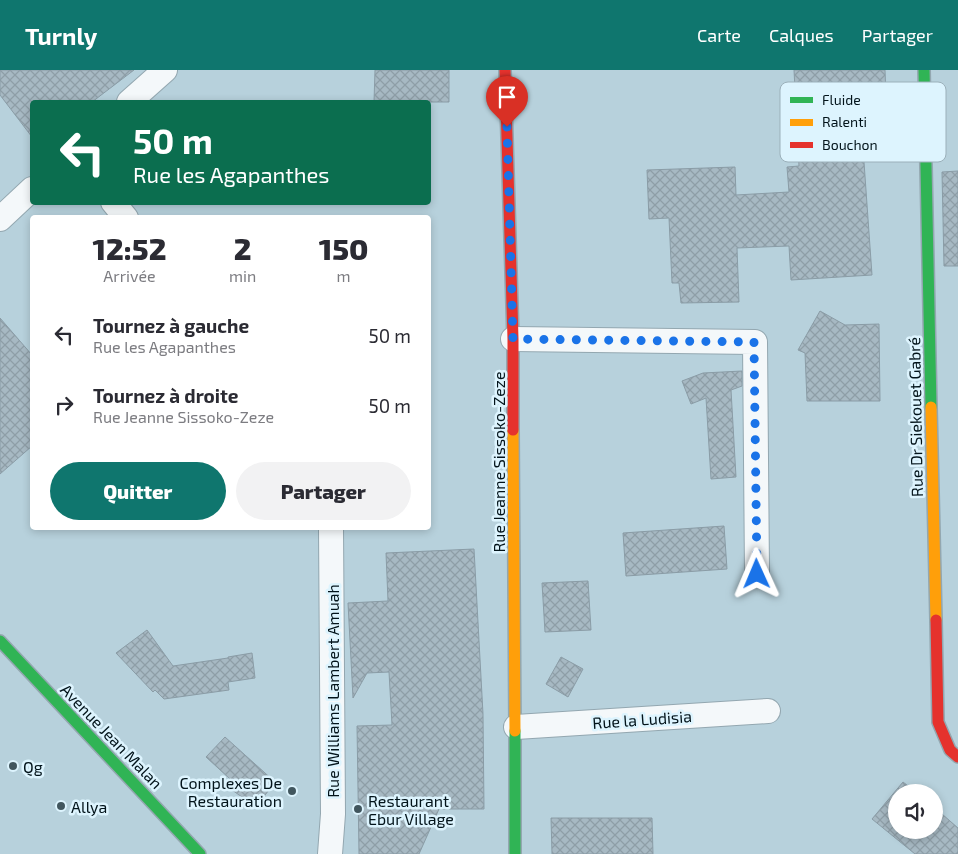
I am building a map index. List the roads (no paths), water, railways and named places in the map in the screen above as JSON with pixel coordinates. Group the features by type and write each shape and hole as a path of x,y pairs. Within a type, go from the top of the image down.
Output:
{"street":[{"path":"131,100 165,70"},
{"name":"Rue Jeanne Sissoko-Zeze","path":"505,70 513,339 515,854"},
{"name":"Rue Dr Siekouet Gabré","path":"926,162 938,722 950,750 958,757"},
{"path":"0,219 30,191"},
{"path":"115,205 123,215"},
{"path":"513,339 754,342 757,574"},
{"name":"Rue Williams Lambert Amuah","path":"330,854 333,814 331,530"},
{"name":"Avenue Jean Malan","path":"0,641 200,854"},
{"name":"Rue la Ludisia","path":"516,727 768,711"}],"place":[{"name":"Qg","path":"13,766"},
{"name":"Complexes De Restauration","path":"292,791"},
{"name":"Allya","path":"61,806"},
{"name":"Restaurant Ebur Village","path":"358,809"}]}
